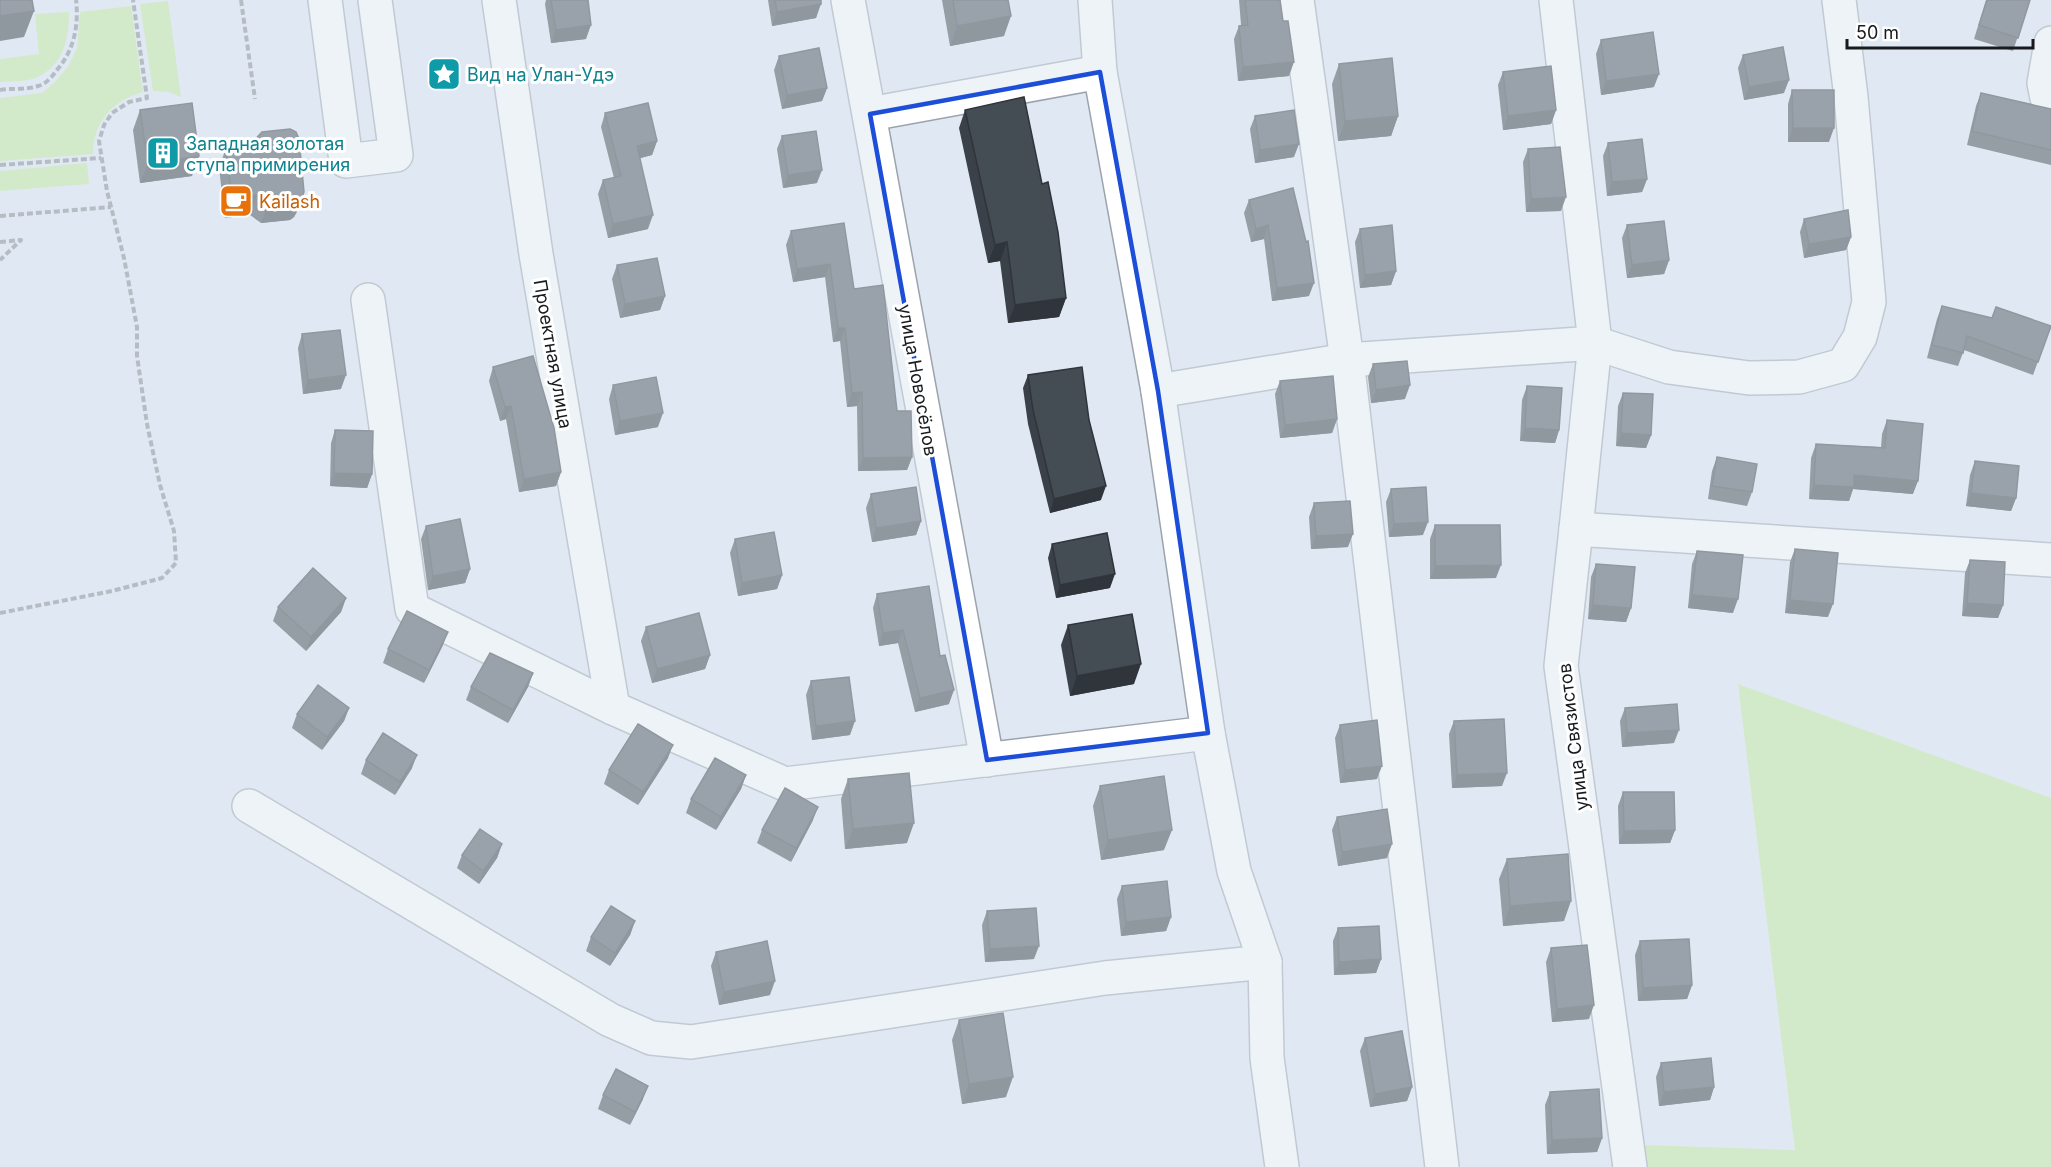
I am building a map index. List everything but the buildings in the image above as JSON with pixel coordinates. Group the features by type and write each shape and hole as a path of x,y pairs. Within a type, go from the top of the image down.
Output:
{"street":[{"path":"325,0 346,161 396,155 375,0"},
{"name":"Проектная улица","path":"499,0 536,254 613,708"},
{"name":"улица Новосёлов","path":"848,0 987,760"},
{"path":"1095,0 1100,72 1158,392 1208,734 1234,872 1265,962 1267,1058 1282,1167"},
{"path":"1297,0 1347,360 1442,1167"},
{"name":"улица Связистов","path":"1556,0 1595,343 1562,666 1630,1167"},
{"path":"1158,392 1347,360 1595,343 1669,367 1749,378 1798,377 1843,365 1860,337 1869,302 1851,97 1839,0"},
{"path":"2051,43 2044,83 2047,98 2051,101"},
{"path":"870,114 1100,72"},
{"path":"368,300 412,609 613,708 785,784 1208,734"},
{"path":"1576,529 2051,560"},
{"path":"249,806 610,1020 651,1038 691,1042 1105,978 1265,962"}],"path":[{"path":"0,90 38,86 50,80 64,63 74,42 76,0"},
{"path":"0,613 112,591 162,578 176,563 174,531 160,484 147,424 137,356 137,327 124,258 100,158 99,141 104,125 112,113 129,102 147,98 133,0"},
{"path":"241,0 255,99"},
{"path":"0,165 100,158"},
{"path":"0,216 111,207"},
{"path":"0,242 21,240 0,260"}],"highlighted area":[{"path":"1100,72 1158,391 1208,733 987,760 870,114"}],"green space":[{"path":"168,1 181,97 169,92 153,91 140,4"},
{"path":"131,6 143,92 123,101 107,114 97,132 93,154 0,161 0,98 42,93 56,81 69,65 77,48 80,12"},
{"path":"69,12 66,41 54,65 34,79 0,82 0,59 39,54 35,14"},
{"path":"87,163 89,184 0,191 0,171"},
{"path":"1738,684 2051,798 2051,1167 1612,1167 1613,1144 1795,1150"}],"place":[{"name":"Вид на Улан-Удэ","path":"444,74"},
{"name":"Западная золотая ступа примирения","path":"163,153"},
{"name":"Kailash","path":"236,201"}]}
